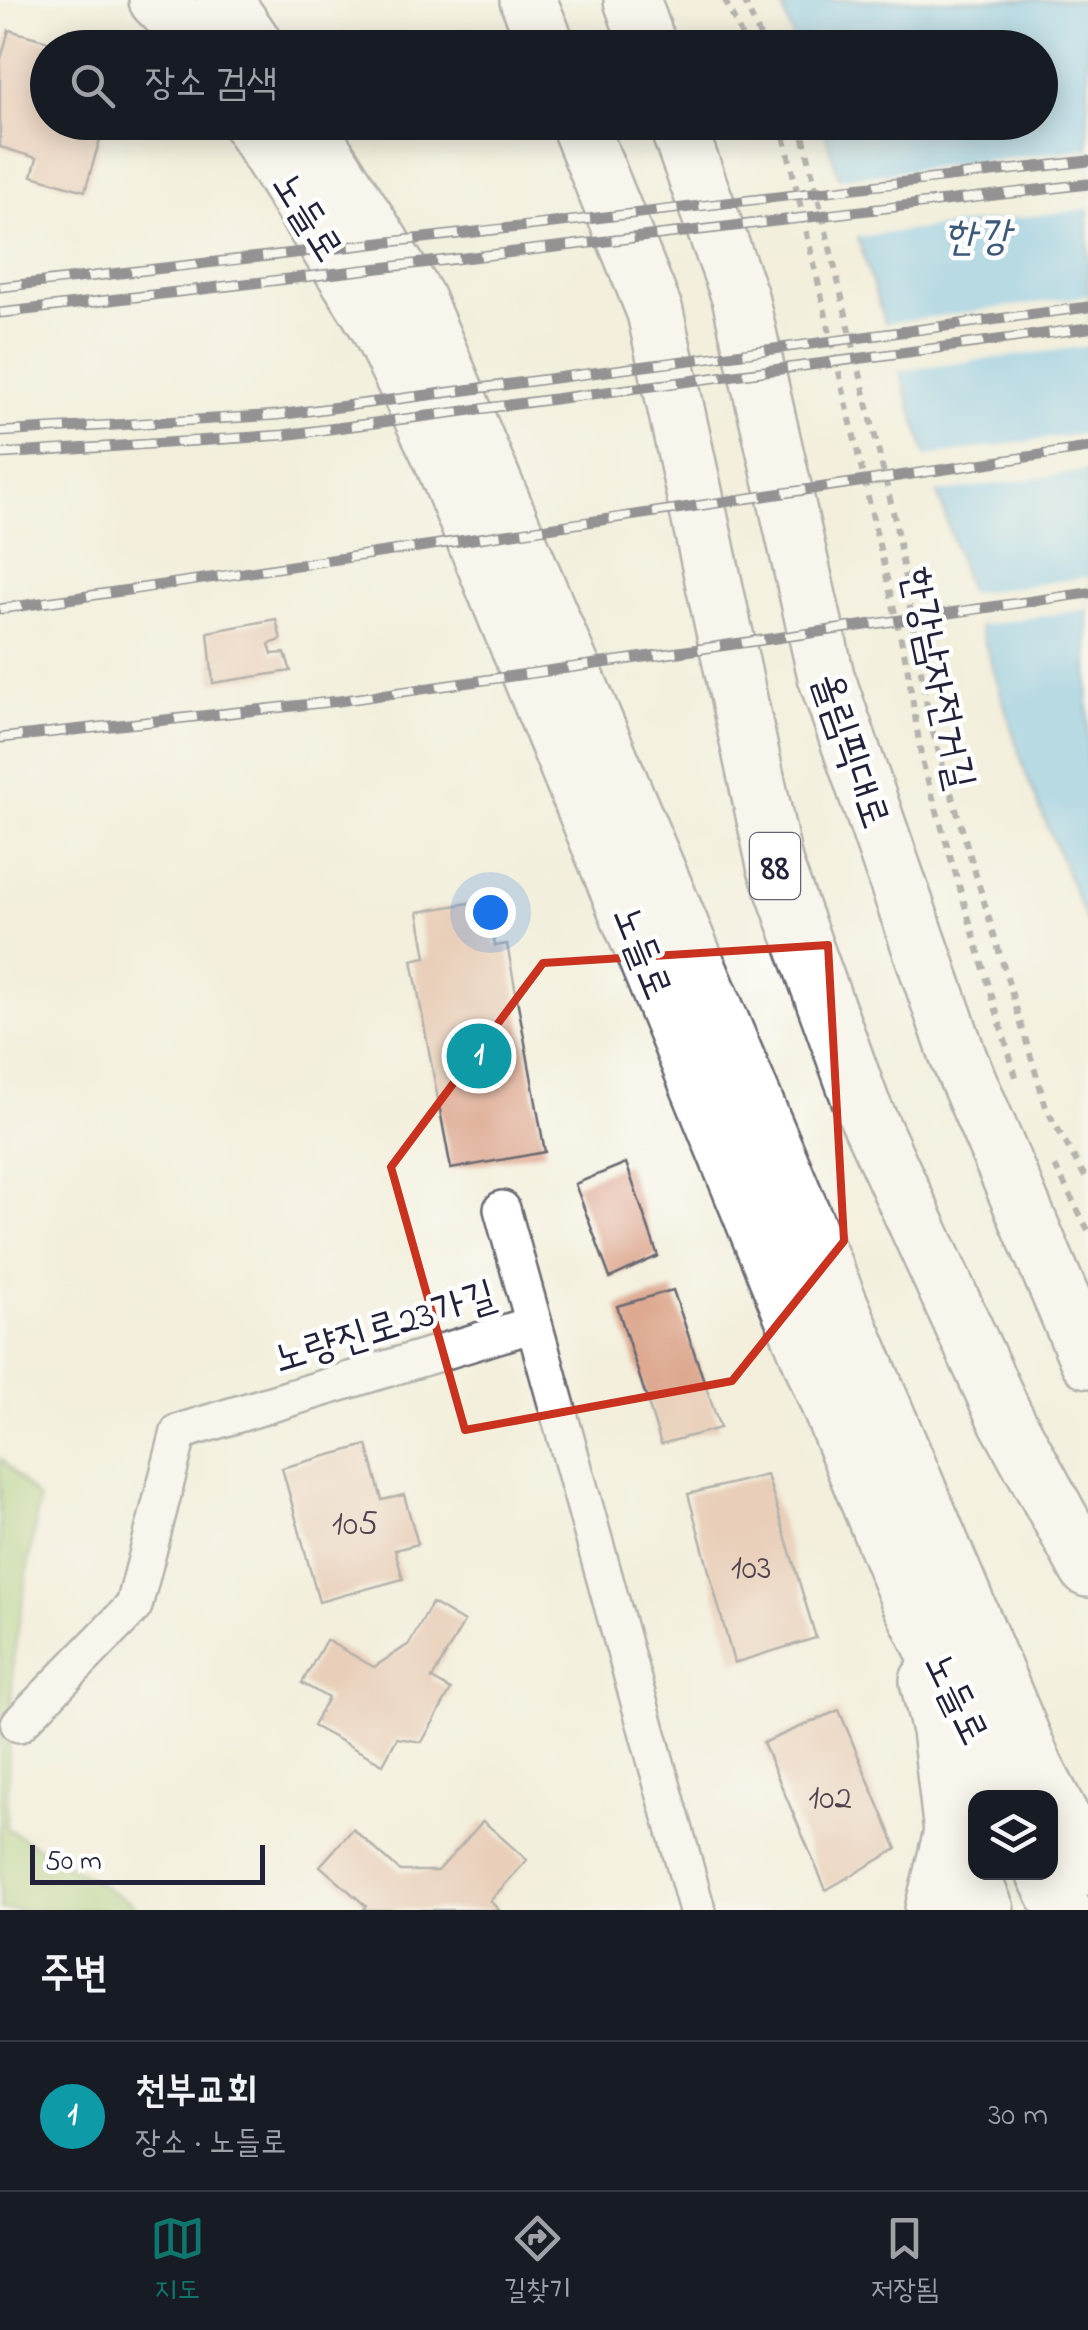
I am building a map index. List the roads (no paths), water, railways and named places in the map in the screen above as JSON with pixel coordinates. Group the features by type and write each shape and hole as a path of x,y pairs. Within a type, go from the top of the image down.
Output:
{"main road":[{"path":"157,0 225,25"},
{"path":"170,0 225,25"},
{"path":"632,0 643,30"},
{"name":"노들로","path":"261,140 378,326 441,457 909,1600 1003,1790"},
{"name":"노들로","path":"315,140 416,298 1044,1790"},
{"name":"88","path":"585,140 655,312 774,865 862,1104 1004,1415 1088,1570"},
{"name":"올림픽대로","path":"683,140 740,297 826,676 959,1059 1088,1360"},
{"name":"88","path":"962,1324 1088,1522"},
{"path":"909,1600 940,1730 952,1832 986,1910"},
{"path":"1017,1733 1088,1867"},
{"name":"노들로","path":"1058,1819 1088,1882"},
{"path":"933,1910 952,1832"},
{"path":"1048,1880 1063,1910"}],"street":[{"path":"502,1209 534,1324"},
{"name":"노량진로23가길","path":"19,1724 134,1606 179,1432 534,1324 697,1910"}],"water":[{"name":"한강","path":"780,0 1088,0 1088,924 1027,777 827,140 1058,140 1058,30 790,30"}],"railway":[{"path":"0,287 1088,161"},
{"path":"0,313 1088,184"},
{"path":"0,432 278,415 1088,307"},
{"path":"0,454 284,435 1088,328"},
{"path":"0,609 1088,448"},
{"path":"0,738 339,701 1088,593"}],"place":[{"name":"천부교회","path":"479,1056"}]}
